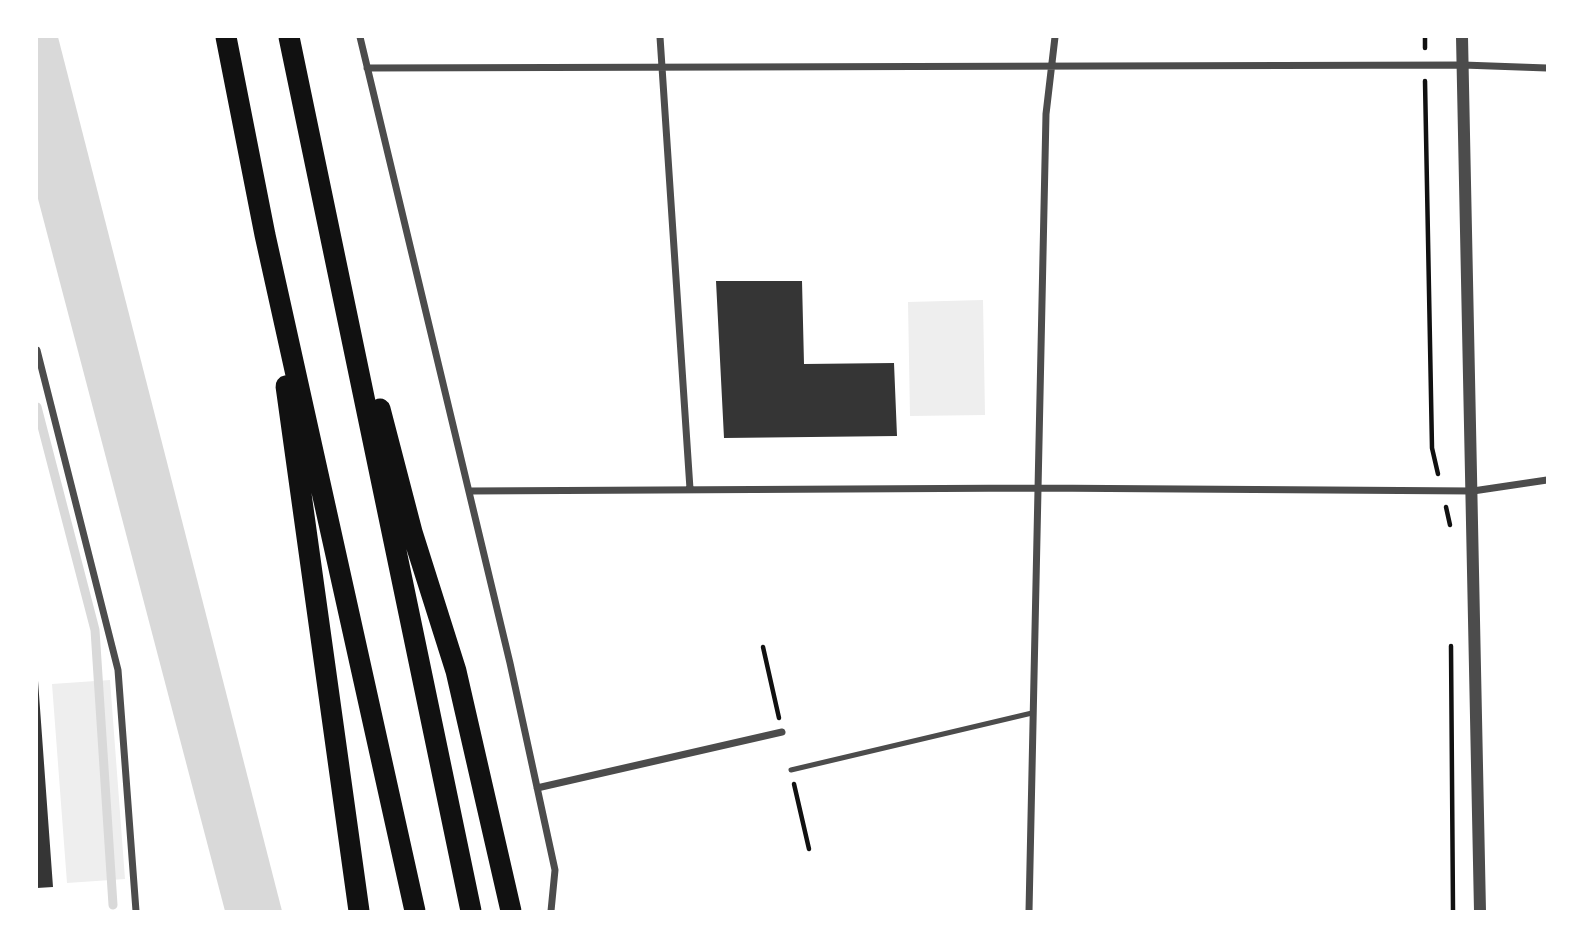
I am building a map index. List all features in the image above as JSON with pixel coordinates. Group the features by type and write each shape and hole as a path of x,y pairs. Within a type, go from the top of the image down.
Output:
{"highway":[{"path":"289,37 470,908"},
{"path":"227,40 265,235 415,911"},
{"path":"305,113 412,532 457,671 511,911"},
{"path":"265,235 359,911"}],"street":[{"path":"360,37 470,491 555,870 551,911"},
{"path":"660,37 690,489"},
{"path":"1029,911 1046,114 1055,37"},
{"path":"1462,37 1480,911"},
{"path":"367,68 1463,65 1547,68"},
{"path":"37,350 118,670 136,911"},
{"path":"470,491 1036,488 1473,491 1547,480"},
{"path":"537,788 782,732"}],"lane":[{"path":"791,771 1032,713"}],"shaded area":[{"path":"37,37 58,37 282,911 225,911 37,195"},
{"path":"983,300 985,415 910,416 908,302"},
{"path":"110,680 125,879 67,883 52,684"}],"building":[{"path":"716,281 802,281 804,364 894,363 897,436 724,438"},
{"path":"37,667 53,887 37,888"}],"waterway":[{"path":"37,407 95,630 113,905"}]}
